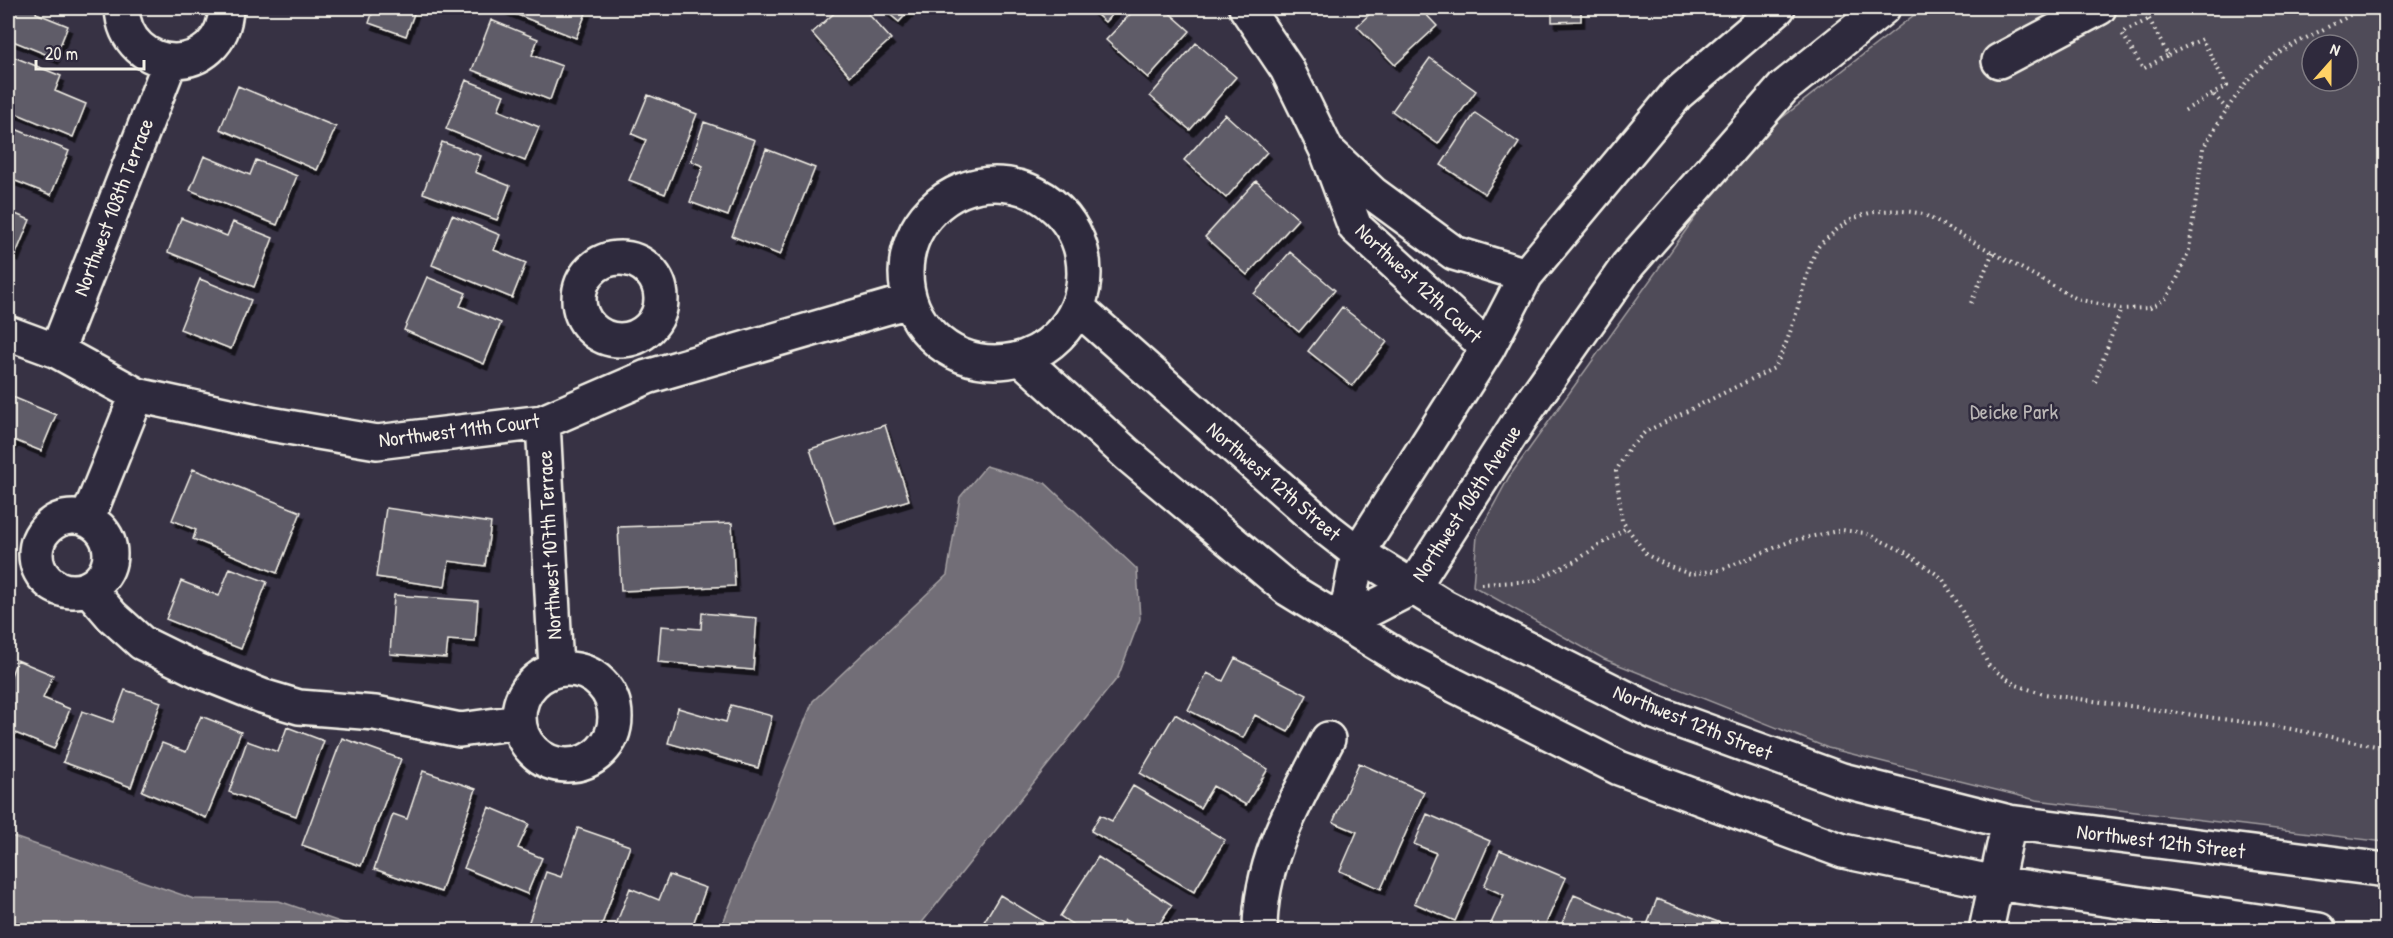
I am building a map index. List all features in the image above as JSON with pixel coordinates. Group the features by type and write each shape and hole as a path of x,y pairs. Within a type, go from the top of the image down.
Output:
{"street":[{"path":"122,8 128,35 139,48 170,62 187,60 204,53 216,42 224,26 226,8"},
{"name":"Northwest 12th Court","path":"1246,8 1287,69 1326,149 1355,227 1488,348"},
{"path":"1346,622 1358,553 1488,348 1526,275 1677,94 1778,8"},
{"name":"Northwest 106th Avenue","path":"1346,622 1413,587 1525,412 1628,265 1783,88 1883,8"},
{"path":"1999,61 2099,8"},
{"name":"Northwest 108th Terrace","path":"57,351 170,62"},
{"name":"Northwest 12th Court","path":"1326,149 1372,193 1454,253 1526,275"},
{"path":"995,183 1029,190 1058,210 1078,239 1085,273 1078,308 1059,336 1046,347 1022,359 994,363 966,358 941,345 922,325 909,301 905,273 912,238 931,209 960,190 995,183"},
{"name":"Northwest 11th Court","path":"8,333 57,351 137,395 270,424 377,442 543,422 647,376 909,301"},
{"name":"Northwest 12th Street","path":"1078,308 1327,529 1358,553 1444,607 1654,712 1842,780 2009,822 2385,870"},
{"path":"634,338 647,376"},
{"path":"1022,359 1127,454 1288,589 1346,622 1404,660 1619,768 1843,851 1996,883 2319,930"},
{"path":"87,520 137,395"},
{"name":"Northwest 107th Terrace","path":"543,422 556,669"},
{"path":"69,516 87,520 100,529 110,549 106,572 88,588 63,589 51,584 42,574 36,550 43,532 58,520 69,516"},
{"path":"88,588 112,616 142,643 197,670 262,696 299,707 375,713 460,730 518,722"},
{"name":"Northwest 107th Terrace","path":"556,669 579,670 600,681 614,701 616,724 608,746 590,761 566,766 555,764 543,760 526,744 518,722 521,699 535,680 556,669"},
{"path":"1260,930 1260,911 1272,854 1280,832 1328,739"},
{"path":"1986,930 2009,822"}],"path":[{"path":"2360,8 2346,18 2277,52 2250,77 2228,109 2203,148 2189,250 2167,298 2150,308 2121,309 2077,299 1923,214 1901,209 1867,212 1840,226 1817,248 1785,349 1774,368 1645,432 1629,448 1616,471 1622,521 1647,555 1670,567 1690,574 1720,570 1801,539 1842,530 1865,533 1907,552 1941,578 1960,607 1989,666 2016,685 2044,694 2286,728 2385,748"},
{"path":"2168,55 2149,19 2122,33 2143,69 2202,39 2227,86 2182,112"},
{"path":"2214,95 2228,109"},
{"path":"1971,303 1993,252"},
{"path":"2095,382 2121,309"},
{"path":"1477,584 1534,581 1575,561 1626,528"}],"green space":[{"name":"Deicke Park","path":"1923,8 2385,8 2385,842 2036,800 1828,748 1604,659 1473,586 1477,536 1509,477 1747,145"}],"shaded area":[{"path":"986,466 1045,483 1137,569 1140,619 1118,677 916,930 720,930 813,701 947,575 960,497"},
{"path":"8,835 194,899 279,901 363,930 8,930"}],"building":[{"path":"8,8 38,8 36,13 68,26 55,58 8,39"},
{"path":"374,8 416,8 406,36 369,23"},
{"path":"500,8 588,8 576,38"},
{"path":"840,8 863,8 891,39 850,76 812,33"},
{"path":"882,8 912,8 899,22"},
{"path":"1089,8 1118,8 1105,22"},
{"path":"1136,8 1164,8 1190,31 1148,78 1106,40"},
{"path":"1376,8 1420,8 1437,26 1395,65 1357,26"},
{"path":"1529,8 1581,8 1581,21 1552,22 1552,9"},
{"path":"491,20 538,39 532,55 562,66 550,100 472,70"},
{"path":"1196,43 1236,77 1190,130 1150,96"},
{"path":"14,57 61,76 55,91 86,104 73,137 8,110 8,73"},
{"path":"1430,58 1476,91 1438,144 1392,111"},
{"path":"466,80 504,95 498,110 539,127 525,161 446,129"},
{"path":"238,86 336,127 317,170 220,129"},
{"path":"648,95 697,114 665,194 629,180 646,140 632,134"},
{"path":"1475,113 1519,143 1485,194 1441,165"},
{"path":"1225,114 1267,152 1226,198 1184,160"},
{"path":"704,122 755,140 728,216 690,202 703,166 691,161"},
{"path":"8,126 69,151 51,195 8,178"},
{"path":"442,142 481,156 475,172 510,186 497,220 423,193"},
{"path":"766,149 815,168 780,255 732,236"},
{"path":"204,156 250,175 256,160 297,176 277,225 190,190"},
{"path":"1256,181 1298,219 1247,275 1205,237"},
{"path":"8,211 30,220 15,256 8,253"},
{"path":"452,215 500,235 494,250 526,263 512,298 432,265"},
{"path":"181,218 227,236 233,222 273,238 254,287 168,252"},
{"path":"1290,252 1335,290 1299,332 1254,294"},
{"path":"427,277 466,293 460,306 501,323 484,364 404,330"},
{"path":"200,279 251,300 231,349 180,329"},
{"path":"1342,307 1387,342 1352,386 1308,351"},
{"path":"8,395 56,415 41,451 14,440 8,457"},
{"path":"885,425 909,500 834,523 810,449"},
{"path":"193,469 301,512 277,573 193,539 196,530 172,520"},
{"path":"386,508 491,523 485,566 449,561 445,587 376,577"},
{"path":"732,523 735,586 621,591 618,527"},
{"path":"230,568 267,582 241,649 166,619 181,581 219,596"},
{"path":"394,595 478,601 475,642 448,640 446,658 390,654"},
{"path":"702,613 757,618 753,670 658,662 661,626 701,629"},
{"path":"1235,658 1307,695 1288,732 1255,715 1243,738 1188,710 1207,673 1223,681"},
{"path":"17,660 53,675 43,698 70,709 54,749 8,730 8,683"},
{"path":"125,690 161,702 131,787 63,762 82,711 113,722"},
{"path":"731,705 772,716 758,768 668,743 678,708 726,722"},
{"path":"1175,714 1268,769 1246,805 1213,786 1200,808 1140,773"},
{"path":"201,716 241,732 206,818 142,791 162,743 186,752"},
{"path":"287,727 324,741 296,816 229,792 247,741 278,752"},
{"path":"342,738 401,759 361,866 302,845"},
{"path":"1359,763 1424,792 1381,889 1340,871 1357,832 1333,822"},
{"path":"423,771 476,789 441,892 374,869 393,814 407,819"},
{"path":"1133,786 1225,840 1194,892 1091,831 1100,815 1112,821"},
{"path":"489,807 529,824 518,848 542,858 527,894 464,868"},
{"path":"1427,814 1490,841 1455,921 1414,903 1436,853 1414,844"},
{"path":"578,828 630,846 600,930 526,930 546,872 561,877"},
{"path":"1500,850 1566,878 1543,930 1488,930 1504,895 1484,886"},
{"path":"1098,857 1172,905 1155,930 1142,930 1125,920 1119,930 1081,930 1060,916"},
{"path":"669,875 706,888 691,930 614,930 630,888 659,900"},
{"path":"1000,895 1058,930 979,930"},
{"path":"1574,895 1634,920 1630,930 1559,930"},
{"path":"1657,899 1726,925 1723,930 1645,930"}]}
